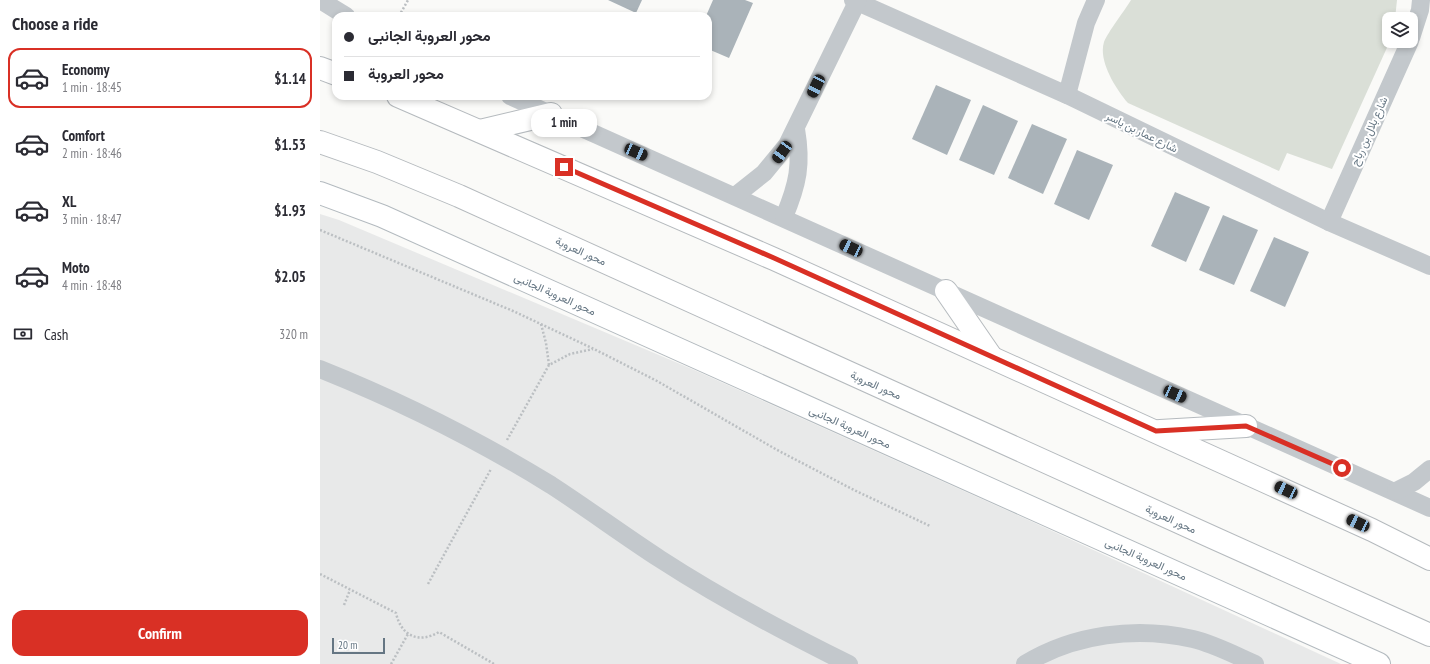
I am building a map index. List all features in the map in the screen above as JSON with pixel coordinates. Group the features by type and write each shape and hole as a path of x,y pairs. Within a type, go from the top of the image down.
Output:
{"main road":[{"path":"320,68 332,72"},
{"path":"407,100 774,258 1372,530 1430,559"},
{"path":"480,131 551,114"},
{"name":"محور العروبة","path":"320,142 377,162 459,196 1430,635"},
{"name":"محور العروبة الجانبى","path":"320,193 389,219 1379,664"},
{"path":"946,291 991,356"},
{"path":"1156,431 1246,426"}],"street":[{"path":"320,0 340,12"},
{"path":"1067,96 1086,23 1096,0"},
{"path":"1418,16 1421,0"},
{"path":"735,196 750,186 768,169 787,144 796,129 856,1"},
{"name":"شارع عمار بن ياسر","path":"856,1 1067,96 1329,222 1430,266"},
{"name":"شارع بلال بن رباح","path":"1329,222 1407,48"},
{"path":"519,100 784,217 1246,426 1396,491 1430,508"},
{"path":"784,217 793,196 798,174 800,151 796,129"},
{"path":"320,369 369,389 440,423 499,455 551,485 660,559 725,599 792,636 849,664"},
{"path":"1396,491 1414,482 1430,469"},
{"path":"1025,664 1048,652 1077,641 1123,633 1147,633 1193,639 1216,646 1255,664"}],"path":[{"path":"400,12 408,0"},
{"path":"320,230 541,323 594,348 657,381 779,451 854,490 930,526"},
{"path":"541,323 549,365"},
{"path":"428,584 549,365 570,354 594,348"},
{"path":"320,574 396,613 398,621 408,634 420,638 439,632 494,664"},
{"path":"344,605 350,590"},
{"path":"391,664 408,634"}],"shaded area":[{"path":"1131,0 1397,0 1396,12 1382,12 1382,48 1387,48 1332,169 1287,153 1279,171 1128,103 1118,90 1109,74 1104,58 1104,42"},
{"path":"320,214 339,220 692,369 1024,518 1341,664 320,664"}],"building":[{"path":"608,0 642,0 636,12"},
{"path":"713,0 745,0 753,3 729,58 712,51 712,12 708,12"},
{"path":"936,85 971,100 947,155 912,139"},
{"path":"983,105 1018,121 994,175 959,160"},
{"path":"1032,124 1067,139 1043,194 1008,178"},
{"path":"1077,150 1113,165 1089,220 1054,204"},
{"path":"1175,192 1210,207 1186,262 1151,246"},
{"path":"1223,215 1258,230 1234,285 1199,270"},
{"path":"1274,237 1309,252 1285,307 1250,291"}],"route":[{"path":"564,167 774,258 1156,431 1246,426 1342,468"}]}
